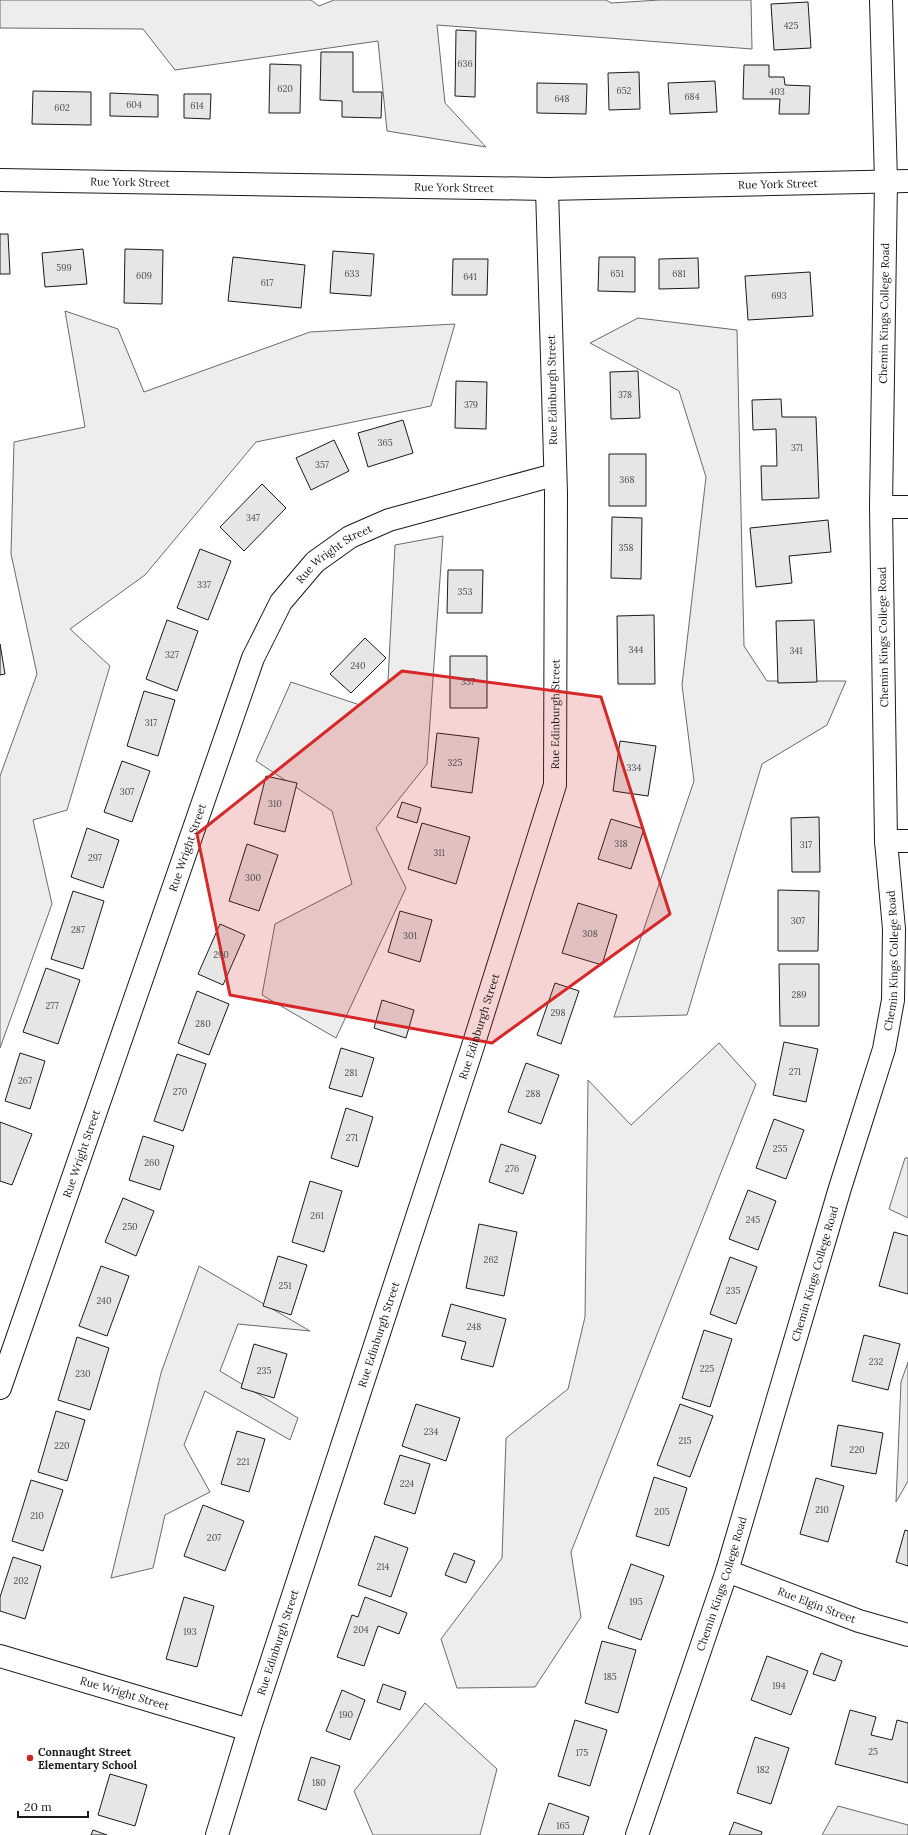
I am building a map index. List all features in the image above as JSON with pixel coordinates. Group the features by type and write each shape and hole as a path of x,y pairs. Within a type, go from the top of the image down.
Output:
{"street":[{"name":"Chemin Kings College Road","path":"638,1835 727,1571 840,1188 884,1049 893,1000 894,929 886,841 881,507 886,181 881,0"},
{"name":"Rue York Street","path":"0,180 547,189 908,181"},
{"name":"Rue Edinburgh Street","path":"217,1835 249,1730 472,1049 555,785 556,493 554,475 547,189"},
{"name":"Rue Wright Street","path":"0,1388 253,658 281,602 315,562 350,537 389,520 554,475"},
{"path":"881,507 908,507"},
{"path":"886,841 908,841"},
{"name":"Rue Elgin Street","path":"727,1571 859,1621 908,1635"},
{"name":"Rue Wright Street","path":"0,1656 249,1730"}],"highlighted area":[{"path":"402,671 601,697 670,914 492,1043 230,995 197,834"}],"shaded area":[{"path":"0,0 311,0 319,6 334,0 606,0 611,3 660,0 751,0 752,49 437,25 445,103 486,147 387,131 378,41 175,70 143,29 0,28"},
{"path":"65,311 118,329 144,392 310,332 455,324 431,406 256,442 145,575 70,629 110,666 67,810 33,820 52,904 0,1048 0,776 37,674 11,554 14,442 85,427"},
{"path":"638,318 737,330 744,646 767,681 846,681 827,725 762,764 687,1015 614,1017 694,781 682,685 706,477 679,391 590,343"},
{"path":"443,536 427,764 376,828 406,888 336,1038 262,995 275,924 352,884 332,811 256,761 291,682 360,705 388,681 395,545"},
{"path":"719,1043 756,1084 571,1552 581,1617 535,1687 457,1688 441,1639 502,1558 506,1438 568,1389 585,1317 588,1080 631,1125"},
{"path":"905,1158 908,1158 908,1218 889,1209"},
{"path":"199,1266 310,1331 238,1324 220,1371 298,1418 290,1440 205,1391 184,1445 210,1492 165,1515 153,1568 111,1578 161,1373"},
{"path":"908,1362 908,1481 896,1502 901,1382"},
{"path":"425,1703 497,1769 480,1835 373,1835 354,1791"},
{"path":"838,1806 908,1825 908,1835 822,1835"}],"building":[{"path":"808,2 811,48 774,50 771,4"},
{"path":"456,30 476,31 475,97 455,96"},
{"path":"321,52 353,52 353,92 382,92 381,118 342,117 342,101 320,100"},
{"path":"270,64 301,65 300,113 269,113"},
{"path":"744,65 769,65 769,77 784,77 785,85 810,86 809,114 779,114 780,99 743,99"},
{"path":"639,72 640,109 609,110 608,73"},
{"path":"715,81 717,112 670,114 668,83"},
{"path":"537,83 587,84 586,114 537,113"},
{"path":"33,91 91,92 91,125 32,124"},
{"path":"110,93 158,95 158,117 110,116"},
{"path":"184,94 211,94 210,119 184,118"},
{"path":"0,234 8,234 10,274 0,274"},
{"path":"83,249 87,284 45,287 42,253"},
{"path":"125,249 163,250 162,304 124,303"},
{"path":"333,251 374,254 371,296 330,293"},
{"path":"233,257 305,265 301,308 228,301"},
{"path":"599,257 635,257 635,292 598,291"},
{"path":"698,258 699,288 659,289 659,259"},
{"path":"453,259 488,259 487,295 452,295"},
{"path":"810,272 813,316 748,320 745,276"},
{"path":"638,371 640,418 611,419 610,372"},
{"path":"456,381 487,382 486,429 455,428"},
{"path":"781,399 782,417 816,417 819,498 762,500 761,466 777,466 776,429 753,430 752,400"},
{"path":"403,420 413,453 368,467 358,433"},
{"path":"334,440 349,471 311,490 296,458"},
{"path":"609,454 646,454 646,506 609,506"},
{"path":"262,484 286,508 244,551 220,527"},
{"path":"612,517 642,518 641,579 611,578"},
{"path":"828,520 831,552 789,556 792,583 756,587 750,528"},
{"path":"200,549 231,561 208,620 177,608"},
{"path":"448,570 483,570 482,613 447,613"},
{"path":"654,615 655,684 618,684 617,616"},
{"path":"167,620 198,631 177,691 146,679"},
{"path":"814,620 817,682 778,683 776,621"},
{"path":"365,638 386,658 351,693 330,674"},
{"path":"0,644 5,674 0,675"},
{"path":"450,656 487,656 487,708 450,708"},
{"path":"144,691 175,700 158,756 127,746"},
{"path":"437,733 479,738 472,793 431,787"},
{"path":"620,741 656,746 648,796 613,791"},
{"path":"122,761 150,771 132,822 104,812"},
{"path":"266,776 297,783 285,832 254,824"},
{"path":"402,802 421,808 417,823 397,817"},
{"path":"819,817 820,872 792,872 791,818"},
{"path":"611,819 644,829 631,869 598,859"},
{"path":"422,823 470,837 456,884 408,869"},
{"path":"87,828 119,840 103,888 71,877"},
{"path":"247,844 278,855 259,911 229,901"},
{"path":"778,890 819,891 818,951 778,951"},
{"path":"73,891 104,901 83,969 51,959"},
{"path":"578,903 617,915 602,965 562,953"},
{"path":"400,911 432,920 420,962 388,952"},
{"path":"220,924 245,935 223,985 198,974"},
{"path":"779,964 819,964 819,1026 780,1026"},
{"path":"46,968 80,980 58,1044 23,1032"},
{"path":"555,983 579,991 561,1044 537,1035"},
{"path":"197,991 229,1004 209,1055 178,1043"},
{"path":"382,1000 414,1010 406,1038 374,1028"},
{"path":"784,1042 818,1049 806,1102 773,1095"},
{"path":"341,1048 374,1058 362,1097 329,1088"},
{"path":"20,1053 45,1061 30,1109 5,1101"},
{"path":"177,1054 206,1064 183,1131 154,1121"},
{"path":"526,1063 559,1075 541,1124 508,1112"},
{"path":"346,1108 373,1117 358,1167 331,1158"},
{"path":"774,1119 804,1130 786,1179 756,1168"},
{"path":"0,1122 32,1134 12,1185 0,1181"},
{"path":"143,1136 174,1146 160,1190 129,1180"},
{"path":"501,1144 536,1156 523,1194 489,1182"},
{"path":"310,1181 342,1191 324,1252 292,1242"},
{"path":"748,1190 776,1201 758,1250 729,1239"},
{"path":"123,1198 154,1211 136,1256 105,1242"},
{"path":"479,1224 517,1232 504,1296 466,1288"},
{"path":"894,1232 908,1236 908,1294 879,1286"},
{"path":"278,1256 307,1265 291,1315 263,1306"},
{"path":"730,1257 757,1267 736,1324 710,1314"},
{"path":"101,1266 129,1276 107,1336 79,1326"},
{"path":"451,1304 506,1319 493,1367 461,1359 466,1342 442,1336"},
{"path":"704,1330 732,1339 710,1407 682,1398"},
{"path":"864,1335 900,1344 888,1390 852,1381"},
{"path":"77,1337 109,1348 90,1410 58,1400"},
{"path":"254,1344 287,1354 274,1398 241,1388"},
{"path":"416,1404 460,1418 446,1461 402,1446"},
{"path":"680,1404 713,1416 690,1477 657,1465"},
{"path":"56,1411 85,1420 67,1481 38,1472"},
{"path":"838,1425 883,1433 876,1474 831,1466"},
{"path":"237,1431 265,1439 249,1492 221,1484"},
{"path":"400,1455 430,1464 415,1514 384,1504"},
{"path":"654,1477 687,1488 669,1546 636,1536"},
{"path":"816,1478 844,1486 828,1542 800,1534"},
{"path":"31,1480 63,1490 43,1551 12,1541"},
{"path":"203,1505 244,1521 225,1571 184,1556"},
{"path":"905,1530 908,1531 908,1566 896,1562"},
{"path":"375,1536 408,1548 391,1597 358,1585"},
{"path":"454,1553 475,1561 466,1583 445,1575"},
{"path":"13,1557 41,1566 25,1619 0,1611 0,1597"},
{"path":"631,1564 664,1576 641,1640 608,1628"},
{"path":"184,1597 214,1606 197,1667 166,1659"},
{"path":"365,1597 407,1613 399,1634 378,1626 364,1666 337,1657 352,1615 358,1617"},
{"path":"602,1641 636,1650 618,1713 585,1703"},
{"path":"821,1653 842,1661 835,1681 813,1674"},
{"path":"767,1656 808,1671 791,1715 751,1700"},
{"path":"383,1684 406,1692 400,1710 377,1702"},
{"path":"342,1690 365,1700 350,1740 326,1731"},
{"path":"850,1710 876,1717 871,1735 892,1740 897,1720 908,1723 908,1783 835,1764"},
{"path":"575,1720 607,1730 590,1786 558,1776"},
{"path":"755,1737 789,1748 771,1804 737,1793"},
{"path":"311,1757 340,1766 326,1810 298,1800"},
{"path":"110,1774 147,1785 135,1826 98,1815"},
{"path":"549,1803 589,1817 583,1835 538,1835"},
{"path":"734,1822 762,1832 761,1835 729,1835"},
{"path":"93,1830 107,1835 91,1835"}],"place":[{"name":"Connaught Street Elementary School","path":"30,1758"}]}
